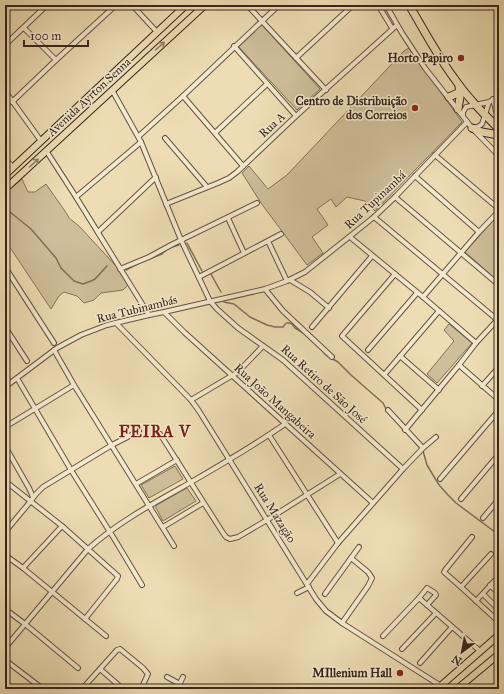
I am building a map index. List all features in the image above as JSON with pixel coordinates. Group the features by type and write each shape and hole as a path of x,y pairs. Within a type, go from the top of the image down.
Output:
{"highway":[{"path":"409,5 460,88 499,129"},
{"path":"449,97 460,88"},
{"path":"458,110 460,88"},
{"path":"472,128 499,136"}],"main road":[{"name":"Avenida Ayrton Senna","path":"5,175 186,5"},
{"name":"Avenida Ayrton Senna","path":"5,189 47,152 205,5"},
{"path":"439,687 499,635"},
{"path":"457,689 499,654"}],"street":[{"path":"5,45 47,5"},
{"path":"12,102 116,5"},
{"path":"132,5 157,32"},
{"path":"247,5 326,90"},
{"path":"139,136 279,5"},
{"path":"296,58 353,5"},
{"path":"378,5 392,28"},
{"path":"386,5 425,68 472,128 499,156"},
{"name":"Rua A","path":"166,204 229,178 397,24"},
{"path":"24,28 56,60"},
{"path":"234,46 296,116"},
{"path":"215,133 267,84"},
{"name":"Rua Retiro de São José","path":"112,90 139,136 180,240 210,301 238,328 283,360 403,469"},
{"path":"5,91 41,141"},
{"path":"183,96 243,166"},
{"path":"463,116 463,112 466,107 491,101 499,96"},
{"path":"491,101 499,115"},
{"path":"472,128 478,128 484,121 491,101"},
{"name":"Rua Tupinambá","path":"289,281 305,272 374,217 467,122"},
{"path":"165,138 206,187"},
{"path":"76,197 141,142"},
{"path":"47,152 149,315"},
{"path":"423,297 499,210 435,155"},
{"path":"5,159 13,167"},
{"path":"415,176 479,232"},
{"path":"98,232 156,177"},
{"path":"395,197 499,285"},
{"path":"120,269 149,257 180,240 257,203"},
{"path":"374,217 498,320 476,343 405,430"},
{"path":"228,218 244,253"},
{"path":"199,277 281,234"},
{"path":"350,237 476,343"},
{"path":"268,241 289,281 310,292 329,308"},
{"path":"312,327 372,256"},
{"path":"5,267 54,343"},
{"path":"395,274 342,336 422,410"},
{"name":"Rua Tubinambás","path":"6,384 17,378 54,350 98,328 265,289 289,281"},
{"path":"265,289 283,311 332,357"},
{"path":"368,350 417,293"},
{"path":"384,375 439,311"},
{"name":"Rua João Mangabeira","path":"164,312 373,504"},
{"name":"Rua Mazagão","path":"116,323 191,400 199,411 315,599 326,611 342,623 439,687"},
{"path":"5,327 27,361"},
{"path":"191,400 241,370 263,346"},
{"path":"54,350 74,385 174,546"},
{"path":"400,356 439,390"},
{"path":"459,365 499,400"},
{"path":"482,386 499,367"},
{"path":"17,378 71,470 142,585"},
{"path":"5,427 74,385"},
{"path":"388,410 421,450"},
{"path":"440,479 499,410"},
{"path":"5,648 88,549 101,538 150,506 286,424"},
{"path":"5,532 43,487 139,431"},
{"path":"160,434 222,533 226,537 230,538 238,537 340,474"},
{"path":"269,435 338,542"},
{"path":"297,594 308,586 338,542 403,469 436,436"},
{"path":"5,446 33,497"},
{"path":"461,498 499,454"},
{"path":"136,484 177,460"},
{"path":"5,481 62,526 117,574 118,579 85,619"},
{"path":"483,518 499,499"},
{"path":"163,528 203,503"},
{"path":"23,568 62,526"},
{"path":"472,537 444,571 499,622"},
{"path":"325,594 359,547"},
{"path":"461,587 491,554"},
{"path":"5,555 106,636"},
{"path":"342,623 372,578 368,572 351,558"},
{"path":"476,601 499,576"},
{"path":"490,585 499,594"},
{"path":"383,636 427,588 436,595 427,605"},
{"path":"482,594 499,610"},
{"path":"418,598 480,651"},
{"path":"5,609 78,668"},
{"path":"324,616 326,611"},
{"path":"402,649 436,613"},
{"path":"420,663 452,627"},
{"path":"82,689 117,650 120,649 148,674 141,689"},
{"path":"5,660 43,689"},
{"path":"100,669 123,689"},
{"path":"167,677 180,684"},
{"path":"177,689 184,677"}],"shaded area":[{"path":"261,24 320,89 297,110 237,45"},
{"path":"409,48 462,122 375,211 365,201 347,197 336,207 331,199 317,209 328,225 312,237 323,253 307,265 261,203 242,173 249,166 268,189 287,175 404,51"},
{"path":"22,179 28,192 35,192 46,184 69,218 79,226 116,266 128,285 123,290 101,293 94,300 84,303 77,296 64,292 59,296 51,309 5,240 5,193"},
{"path":"499,214 499,282 465,252"},
{"path":"449,324 472,343 437,383 427,374 454,341 444,330"},
{"path":"175,466 183,479 149,498 141,485"},
{"path":"187,488 196,501 163,521 155,506"}],"waterway":[{"path":"5,208 31,229 56,258 61,268 74,281 83,284 91,281 95,279 107,266"},
{"path":"187,243 202,271"},
{"path":"149,259 162,254 168,248 179,245"},
{"path":"126,270 143,261"},
{"path":"211,274 221,292"},
{"path":"224,302 234,304 250,317 267,325 283,327 286,323 289,323 305,334"},
{"path":"322,350 326,355 338,362 383,403 387,411"},
{"path":"414,441 423,451 427,465 439,485 448,495 456,503 499,535"}],"place":[{"name":"Horto Papiro","path":"461,58"},
{"name":"Centro de Distribuição dos Correios","path":"415,108"},
{"name":"MIllenium Hall","path":"400,673"}],"district":[{"name":"FEIRA V","path":"155,431"}]}
